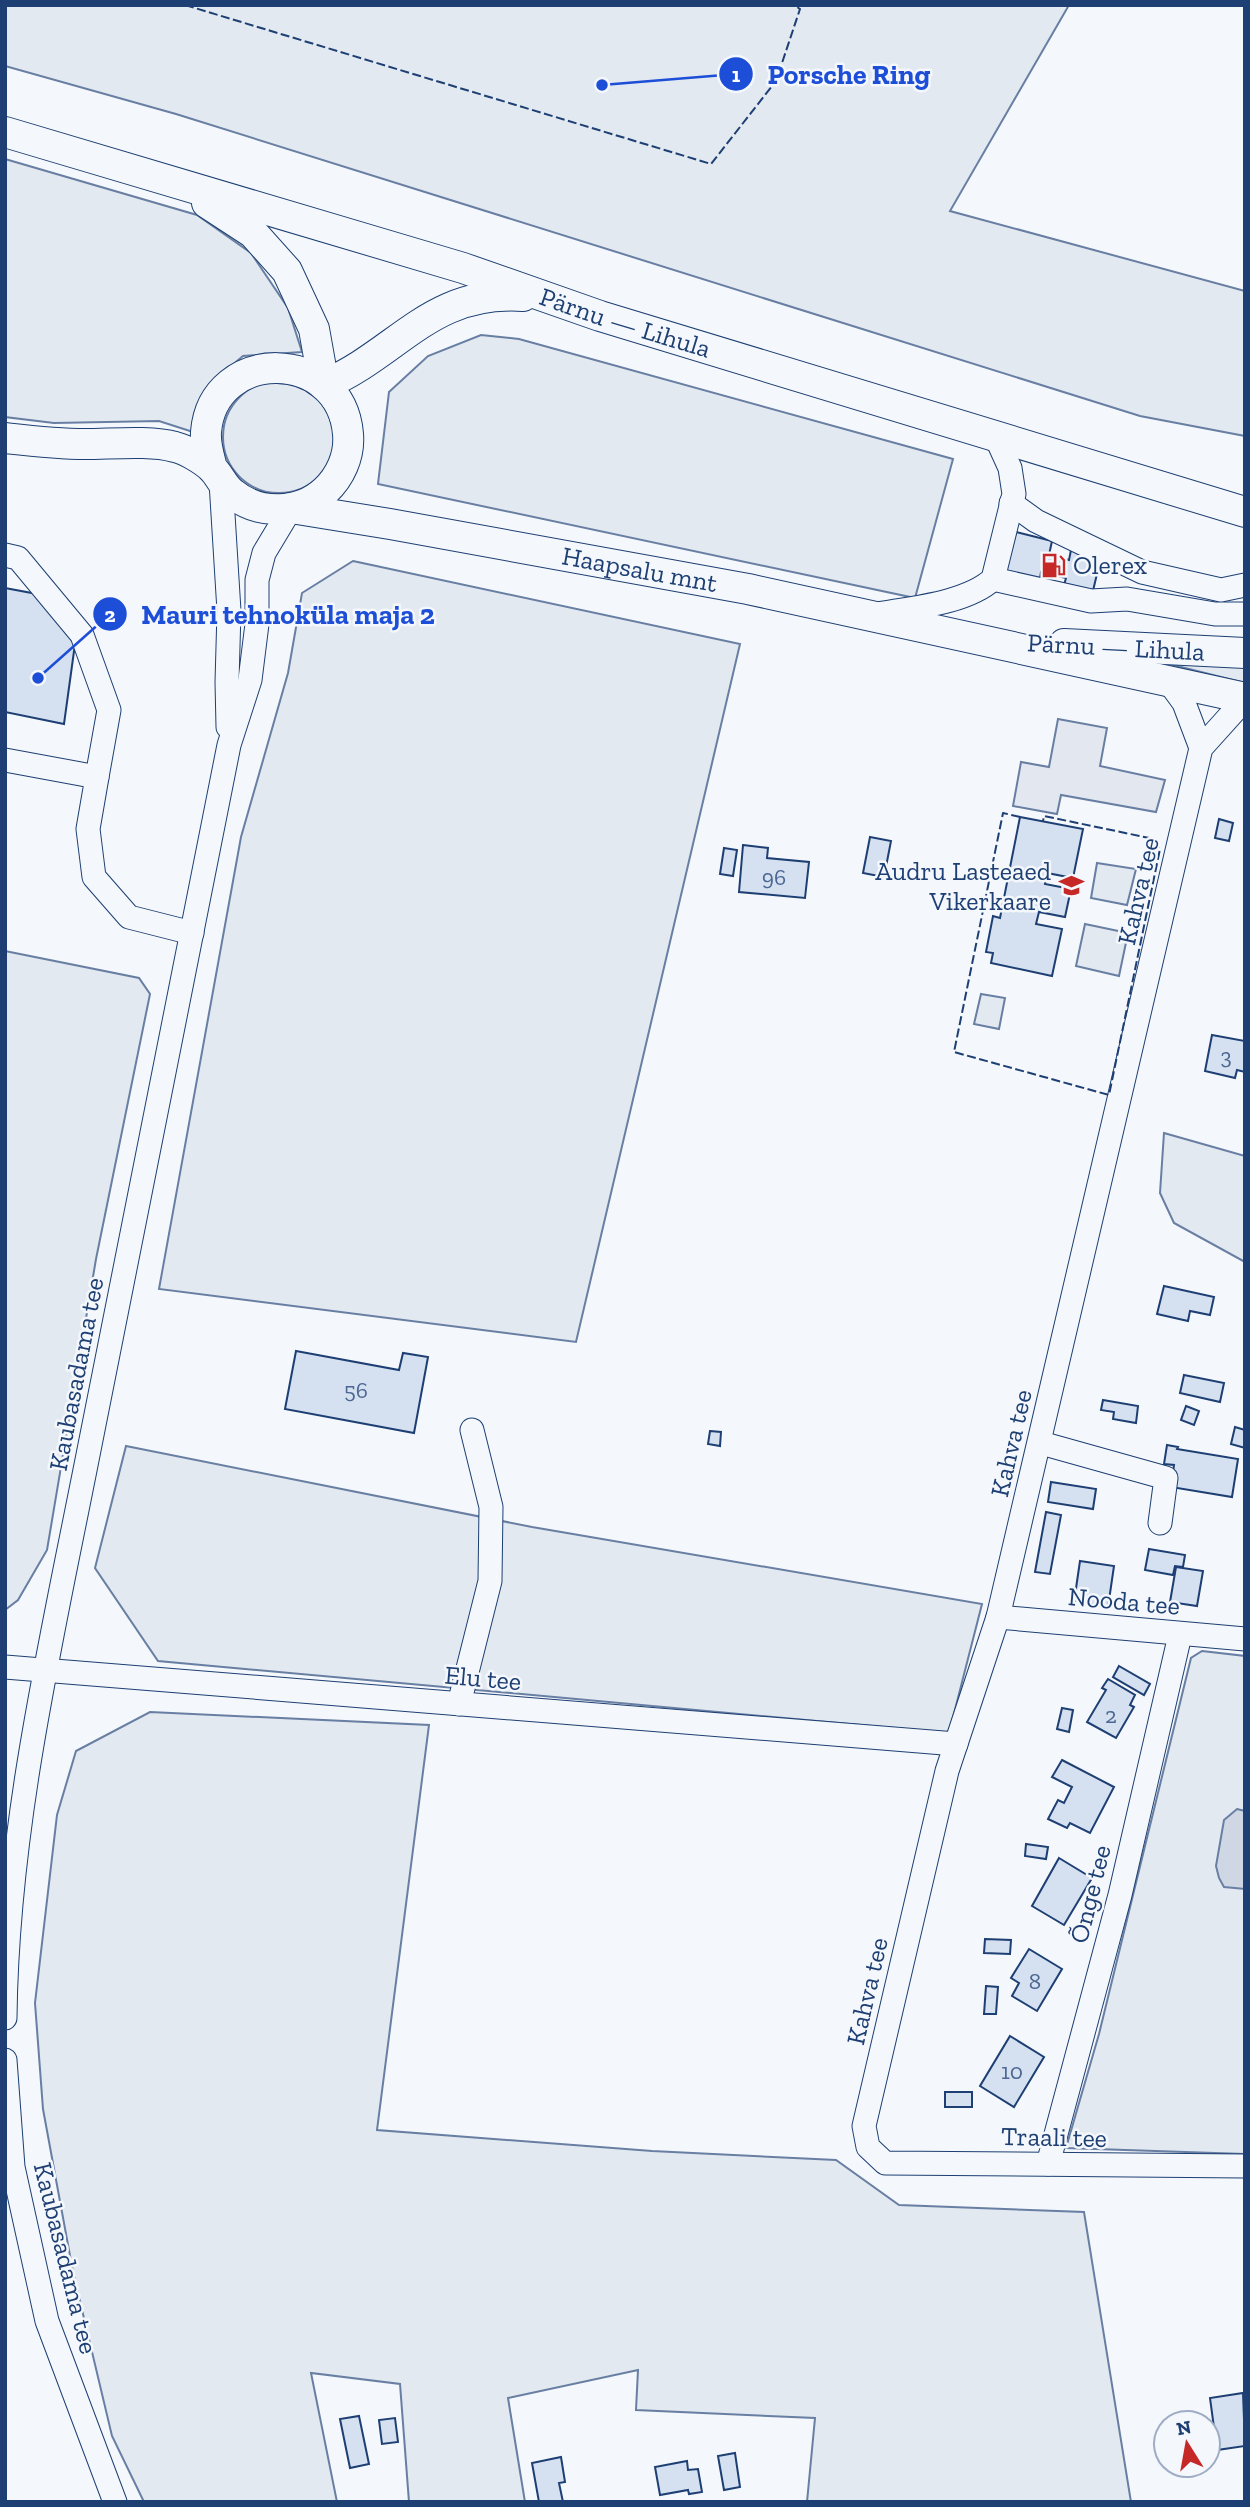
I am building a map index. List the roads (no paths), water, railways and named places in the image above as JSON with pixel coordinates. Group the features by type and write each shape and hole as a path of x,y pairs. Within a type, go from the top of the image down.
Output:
{"main road":[{"name":"Pärnu — Lihula","path":"5,132 463,268 600,316 1245,512"},
{"path":"177,183 253,233 287,271 314,329 324,384"},
{"path":"324,384 346,375 413,328 461,302 478,297 504,295 551,299"},
{"path":"5,438 67,444 175,447 186,451 244,501 262,508 291,508 322,494 334,482 346,456 348,440 345,417 335,397 324,384 303,372 284,367 261,369 235,381 219,397 209,416 206,444 216,475"},
{"name":"Haapsalu mnt","path":"291,508 748,589 986,641"},
{"name":"Pärnu — Lihula","path":"986,641 1245,653"},
{"path":"986,641 1245,698"}],"street":[{"path":"868,615 928,606 963,595 993,579 1014,494 1010,468 995,435"},
{"name":"Kaubasadama tee","path":"216,475 229,611 229,744"},
{"path":"1012,503 1036,521 1142,572 1221,590 1245,585"},
{"name":"Kaubasadama tee","path":"5,2018 19,1836 46,1670 229,744 250,680 257,624 257,580 264,553 291,508"},
{"path":"5,555 18,558 82,635 109,710 88,829 94,877 129,917 192,933"},
{"path":"1118,599 1126,564"},
{"path":"993,579 1091,601 1118,599 1214,614 1245,614"},
{"path":"1168,681 1184,703 1201,747"},
{"name":"Kahva tee","path":"868,2147 864,2126 947,1771 998,1617 1041,1443 1201,747 1245,698"},
{"path":"5,760 97,777"},
{"path":"459,1704 490,1581 491,1507 472,1430"},
{"path":"1041,1443 1166,1478 1160,1522"},
{"name":"Nooda tee","path":"998,1617 1245,1639"},
{"name":"Õnge tee","path":"1048,2164 1120,1895 1180,1635"},
{"name":"Elu tee","path":"5,1667 956,1744"},
{"name":"Kaubasadama tee","path":"5,2060 13,2167 47,2320 115,2502"},
{"name":"Traali tee","path":"868,2147 885,2163 1245,2166"}],"place":[{"name":"Porsche Ring","path":"602,85"},
{"name":"Olerex","path":"1053,565"},
{"name":"Mauri tehnoküla maja 2","path":"38,678"},
{"name":"Audru Lasteaed Vikerkaare","path":"1071,886"}]}
